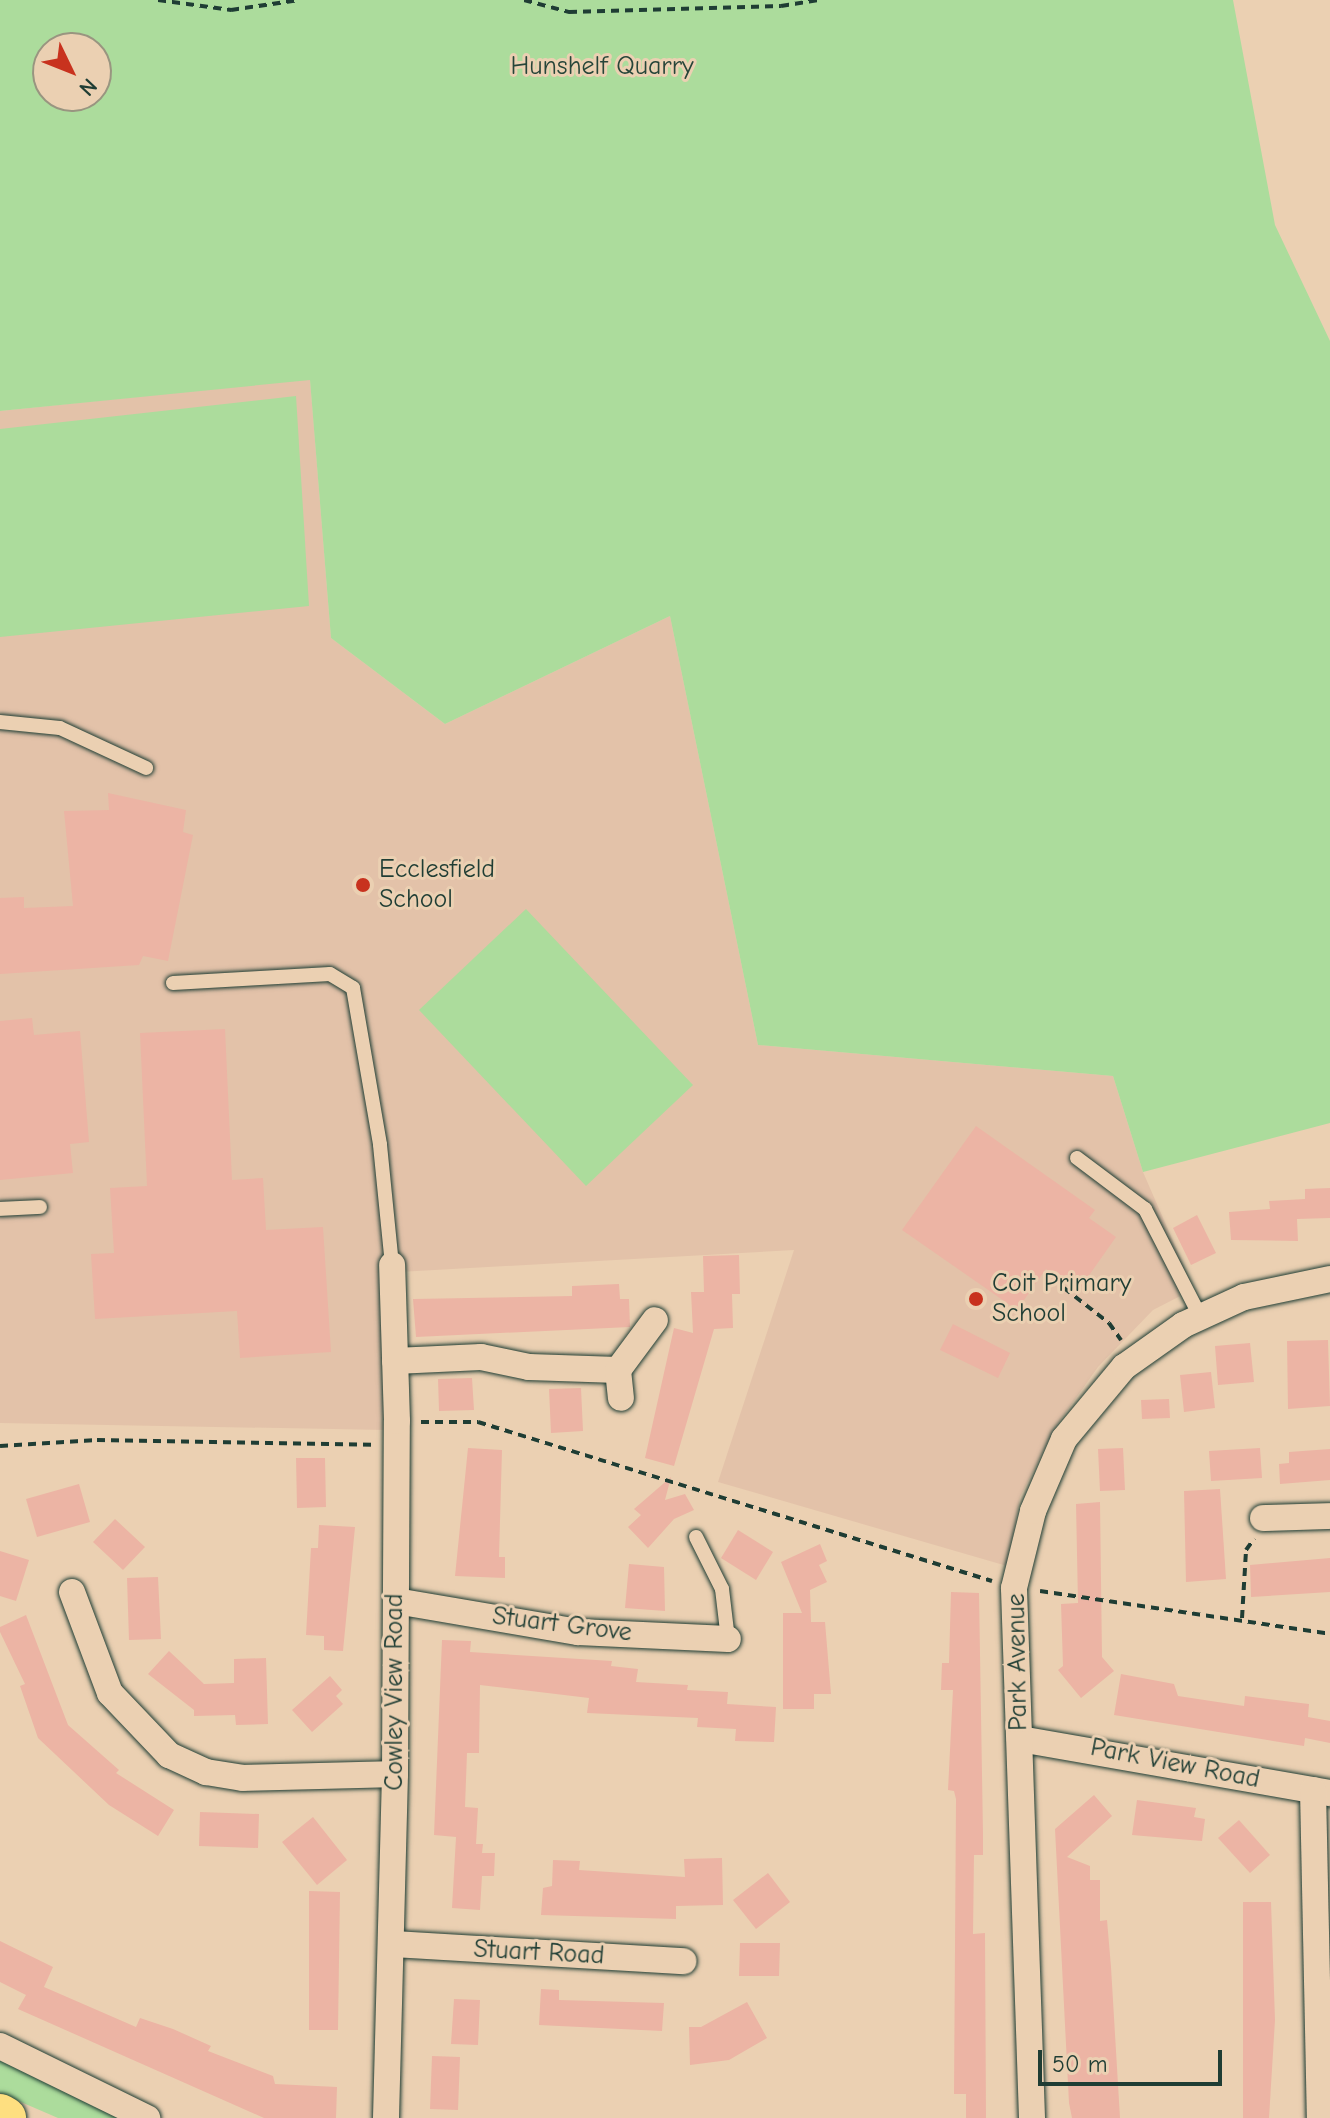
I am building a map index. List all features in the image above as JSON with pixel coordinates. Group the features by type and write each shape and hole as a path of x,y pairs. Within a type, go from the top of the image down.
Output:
{"street":[{"name":"Cowley View Road","path":"386,2118 394,1944 397,1433 392,1265"},
{"name":"Park Avenue","path":"1032,2118 1014,1588 1033,1511 1064,1439 1095,1397 1134,1359 1200,1316 1244,1297 1330,1279"},
{"path":"621,1398 618,1370 655,1320"},
{"path":"395,1361 481,1357 529,1367 618,1370"},
{"path":"1263,1518 1330,1516"},
{"path":"72,1592 110,1693 169,1755 206,1772 243,1778 395,1774"},
{"name":"Stuart Grove","path":"396,1601 578,1632 728,1639"},
{"name":"Park View Road","path":"1020,1739 1322,1791"},
{"path":"1320,2118 1322,1791"},
{"name":"Stuart Road","path":"394,1944 684,1961"},
{"path":"0,2046 147,2118"}],"lane":[{"path":"0,722 60,728 146,768"},
{"path":"173,983 330,974 353,988 380,1145 392,1265"},
{"path":"1077,1158 1145,1209 1200,1316"},
{"path":"0,1209 40,1207"},
{"path":"696,1537 722,1589 728,1639"}],"path":[{"path":"158,0 231,10 299,0"},
{"path":"524,0 569,12 781,6 819,0"},
{"path":"1064,1288 1109,1323 1134,1359"},
{"path":"0,1446 97,1440 397,1433 478,1422 1014,1588 1242,1618 1330,1634"},
{"path":"1242,1618 1246,1550 1263,1518"}],"shaded area":[{"name":"Ecclesfield School","path":"310,379 331,638 445,724 670,616 758,1045 1113,1076 1143,1172 1194,1289 1153,1310 1098,1367 1056,1426 1020,1497 1007,1566 718,1482 794,1250 381,1273 387,1430 0,1423 0,411"}],"green space":[{"name":"Hunshelf Quarry","path":"0,0 1233,0 1275,225 1330,341 1330,1123 1143,1172 1113,1076 758,1045 670,616 445,724 331,638 310,380 0,411"},
{"path":"296,396 309,606 0,637 0,429"},
{"path":"526,909 693,1085 586,1186 419,1010"},
{"path":"0,2056 127,2118 58,2118 0,2093"}],"building":[{"path":"108,793 186,810 183,832 193,835 168,961 143,956 139,965 0,974 0,898 24,897 24,908 73,906 64,811 109,810"},
{"path":"32,1018 34,1035 80,1031 89,1142 70,1144 73,1173 0,1180 0,1021"},
{"path":"225,1029 232,1180 263,1178 266,1230 323,1227 331,1352 240,1358 237,1311 95,1319 91,1254 114,1253 110,1188 147,1186 140,1033"},
{"path":"976,1126 1095,1210 1089,1218 1116,1237 1078,1291 1046,1269 1017,1310 902,1230"},
{"path":"1330,1188 1330,1218 1297,1219 1298,1241 1231,1240 1229,1212 1270,1209 1269,1201 1305,1199 1305,1189"},
{"path":"1197,1215 1216,1253 1191,1265 1173,1228"},
{"path":"739,1255 740,1294 732,1294 733,1328 714,1329 674,1466 645,1458 674,1328 693,1333 691,1292 704,1292 703,1256"},
{"path":"619,1284 620,1299 629,1299 630,1327 416,1337 413,1299 572,1296 572,1286"},
{"path":"953,1324 1010,1353 998,1378 940,1350"},
{"path":"1328,1340 1330,1406 1288,1409 1287,1341"},
{"path":"1250,1343 1254,1382 1218,1385 1215,1346"},
{"path":"1211,1372 1215,1408 1184,1412 1180,1375"},
{"path":"472,1378 474,1410 439,1411 438,1379"},
{"path":"581,1388 583,1431 551,1433 549,1389"},
{"path":"1169,1399 1170,1418 1142,1419 1141,1400"},
{"path":"468,1448 502,1450 499,1557 505,1557 505,1578 455,1576"},
{"path":"1123,1448 1125,1490 1100,1491 1098,1449"},
{"path":"1260,1448 1262,1478 1211,1481 1209,1451"},
{"path":"1330,1449 1330,1480 1280,1484 1279,1464 1289,1463 1289,1452"},
{"path":"296,1458 325,1458 326,1507 297,1508"},
{"path":"671,1477 665,1500 685,1494 694,1510 674,1519 648,1548 628,1527 641,1515 634,1509"},
{"path":"79,1484 90,1522 37,1537 26,1499"},
{"path":"1220,1489 1226,1579 1186,1582 1184,1491"},
{"path":"1100,1502 1102,1657 1114,1671 1081,1698 1058,1670 1063,1666 1061,1604 1078,1603 1076,1504"},
{"path":"115,1519 145,1547 123,1570 93,1542"},
{"path":"319,1525 355,1527 343,1651 324,1650 324,1636 306,1635 311,1548 318,1548"},
{"path":"738,1530 773,1552 756,1580 721,1558"},
{"path":"820,1544 827,1561 819,1565 827,1582 810,1590 811,1622 825,1622 831,1694 814,1694 814,1709 783,1709 783,1613 802,1613 781,1562"},
{"path":"0,1551 29,1560 16,1601 0,1596"},
{"path":"1330,1558 1330,1592 1251,1597 1250,1565"},
{"path":"629,1564 664,1567 665,1611 625,1608"},
{"path":"158,1577 161,1639 129,1640 127,1578"},
{"path":"951,1592 979,1593 983,1855 974,1855 973,1934 985,1933 986,2118 966,2118 966,2094 954,2094 956,1799 954,1791 948,1790 953,1690 941,1690 942,1663 949,1663"},
{"path":"26,1615 68,1725 119,1770 116,1773 174,1810 158,1836 109,1805 38,1738 20,1686 25,1684 0,1632 0,1627"},
{"path":"442,1640 471,1641 470,1652 612,1661 611,1666 638,1669 636,1682 688,1685 687,1690 728,1692 727,1704 776,1707 774,1742 735,1741 736,1729 697,1727 698,1718 587,1713 589,1698 480,1685 479,1753 467,1753 465,1807 478,1808 476,1844 483,1844 482,1853 495,1853 494,1876 482,1876 480,1910 452,1908 456,1837 434,1835"},
{"path":"169,1651 204,1684 234,1683 234,1659 266,1658 268,1724 236,1725 235,1715 194,1716 194,1710 148,1674"},
{"path":"1121,1674 1174,1684 1178,1696 1244,1706 1245,1696 1309,1704 1308,1717 1330,1721 1330,1743 1305,1738 1304,1746 1114,1715"},
{"path":"330,1676 342,1690 336,1696 343,1704 312,1732 292,1710"},
{"path":"1094,1795 1112,1816 1067,1857 1090,1866 1090,1880 1100,1880 1100,1921 1107,1920 1111,1967 1120,2118 1072,2118 1069,2103 1055,1829"},
{"path":"1137,1800 1196,1808 1194,1817 1205,1819 1202,1841 1132,1835"},
{"path":"200,1812 259,1814 258,1848 199,1846"},
{"path":"313,1817 347,1860 317,1885 282,1842"},
{"path":"1239,1820 1270,1855 1250,1873 1218,1838"},
{"path":"722,1858 723,1905 676,1906 676,1919 541,1915 543,1888 552,1886 553,1860 580,1861 579,1870 685,1877 684,1859"},
{"path":"768,1873 790,1902 756,1929 733,1900"},
{"path":"309,1891 340,1892 338,2030 309,2030"},
{"path":"1243,1902 1271,1902 1275,2020 1269,2118 1243,2118"},
{"path":"0,1941 53,1967 44,1987 136,2027 140,2018 173,2029 211,2046 208,2051 273,2076 275,2084 337,2087 336,2118 264,2118 18,2009 26,1995 0,1982"},
{"path":"740,1943 780,1943 779,1976 739,1976"},
{"path":"541,1989 559,1990 559,2000 664,2003 662,2031 539,2025"},
{"path":"454,1999 480,2000 478,2045 451,2044"},
{"path":"747,2002 767,2038 729,2060 690,2065 689,2027 701,2027"},
{"path":"432,2056 460,2057 458,2110 430,2109"}],"place":[{"name":"Ecclesfield School","path":"363,885"},
{"name":"Coit Primary School","path":"976,1299"}]}
